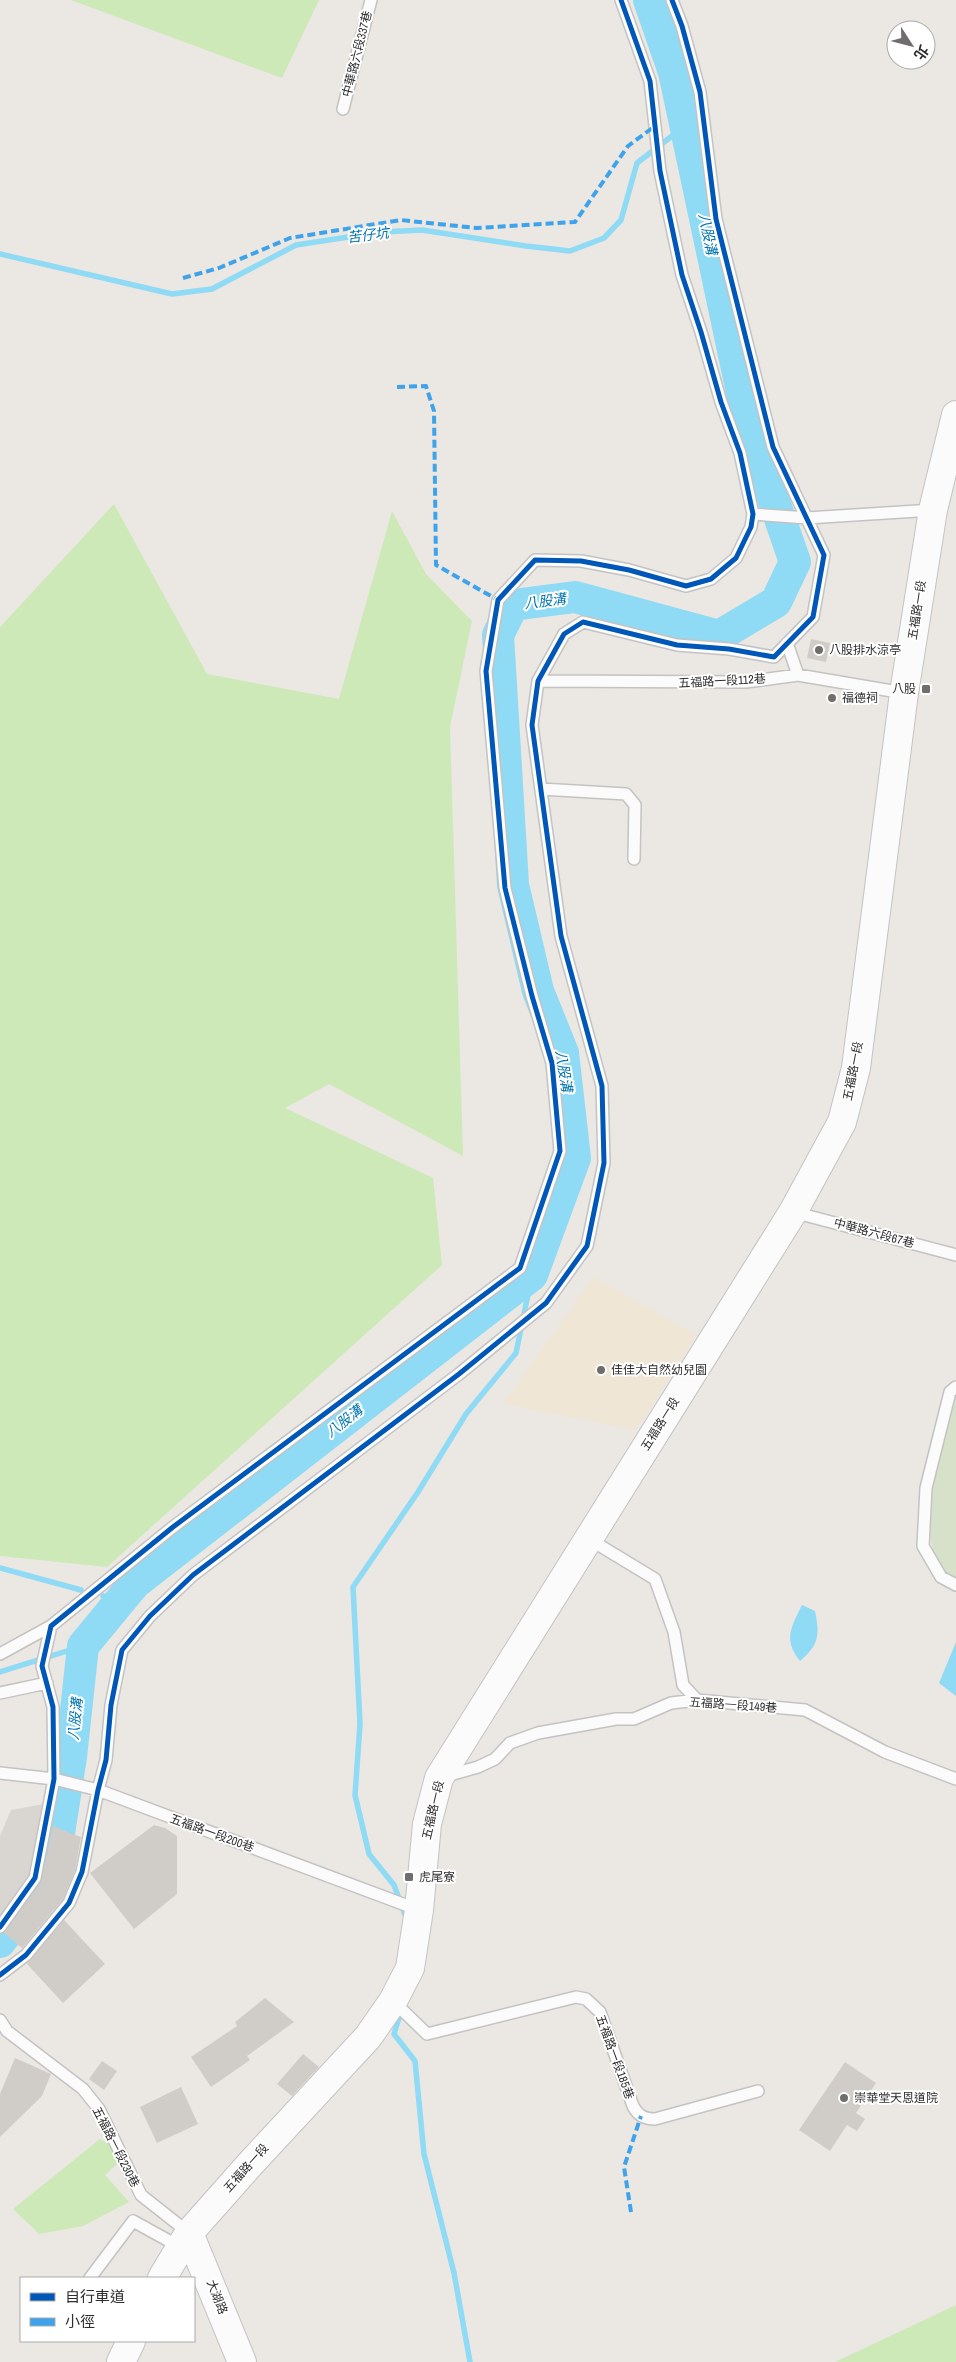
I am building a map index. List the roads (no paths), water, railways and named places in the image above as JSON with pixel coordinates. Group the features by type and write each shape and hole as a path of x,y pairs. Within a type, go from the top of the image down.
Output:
{"main road":[{"name":"五福路一段","path":"163,2277 185,2240 252,2162 368,2037 394,2001 410,1968 419,1910 428,1824 439,1778 793,1212 842,1122 856,1068 904,693 932,510 956,415"},
{"name":"大湖路","path":"185,2240 242,2362"},
{"path":"121,2362 131,2342"}],"lane":[{"name":"中華路六段337巷","path":"343,109 371,0"},
{"path":"0,1654 51,1626 173,1527 520,1268 560,1150 552,1064 504,888 486,671 498,600 535,560 581,561 629,570 686,586 711,579 736,558 751,526 754,514 740,453 721,402 682,275 660,171 650,81 621,0"},
{"path":"0,1975 26,1955 69,1903 82,1872 98,1790 106,1760 111,1705 122,1650 150,1616 193,1575 451,1380 546,1303 587,1246 604,1163 602,1086 561,936 532,725 538,681 564,634 583,622 678,645 729,649 774,657 813,617 824,555 773,447 716,219 700,92 682,26 672,0"},
{"path":"754,514 807,518 932,510"},
{"path":"787,643 798,675"},
{"name":"五福路一段112巷","path":"538,681 736,682 798,675 904,693"},
{"path":"541,788 626,794 635,805 634,859"},
{"name":"中華路六段67巷","path":"793,1212 956,1255"},
{"path":"956,1387 950,1392 926,1488 923,1546 941,1577 956,1584"},
{"path":"589,1539 655,1579 674,1632 683,1685 697,1700"},
{"path":"0,1927 35,1878 54,1779 53,1707 42,1666 51,1626"},
{"path":"0,1692 47,1683"},
{"name":"五福路一段149巷","path":"439,1778 478,1767 495,1759 510,1743 538,1733 616,1719 634,1720 670,1703 697,1700 804,1710 885,1752 956,1779"},
{"name":"五福路一段200巷","path":"0,1773 54,1779 98,1790 419,1910"},
{"name":"五福路一段185巷","path":"394,2001 427,2034 576,1997 586,1999 600,2012 636,2112 648,2119 656,2120 758,2091"},
{"name":"五福路一段230巷","path":"0,2020 7,2031 83,2089 99,2110 140,2195 185,2240"},
{"path":"91,2277 133,2221 185,2240"}],"water":[{"path":"802,1605 815,1611 817,1633 811,1650 800,1661 792,1646 790,1633"},
{"path":"956,1642 956,1696 939,1683"}],"waterway":[{"name":"八股溝","path":"0,1942 53,1871 71,1757 83,1646 135,1583 532,1275 575,1158 563,1053 538,991 513,885 498,635 513,605 575,597 719,636 776,602 795,562 751,435 674,72 649,0"},
{"name":"苦仔坑","path":"0,254 172,294 212,289 296,245 381,232 422,230 570,251 604,238 621,220 637,163 685,126"},
{"path":"407,1920 394,1885 369,1854 355,1795 360,1724 353,1587 418,1492 466,1414 516,1353 532,1275"},
{"path":"0,1568 81,1590"},
{"path":"103,1596 121,1600"},
{"path":"0,1672 83,1646"},
{"path":"401,2011 394,2034 415,2061 424,2154 454,2273 470,2362"}],"place":[{"name":"八股排水涼亭","path":"819,650"},
{"name":"八股","path":"926,689"},
{"name":"福德祠","path":"832,698"},
{"name":"佳佳大自然幼兒園","path":"601,1370"},
{"name":"虎尾寮","path":"409,1877"},
{"name":"崇華堂天恩道院","path":"844,2098"}]}
